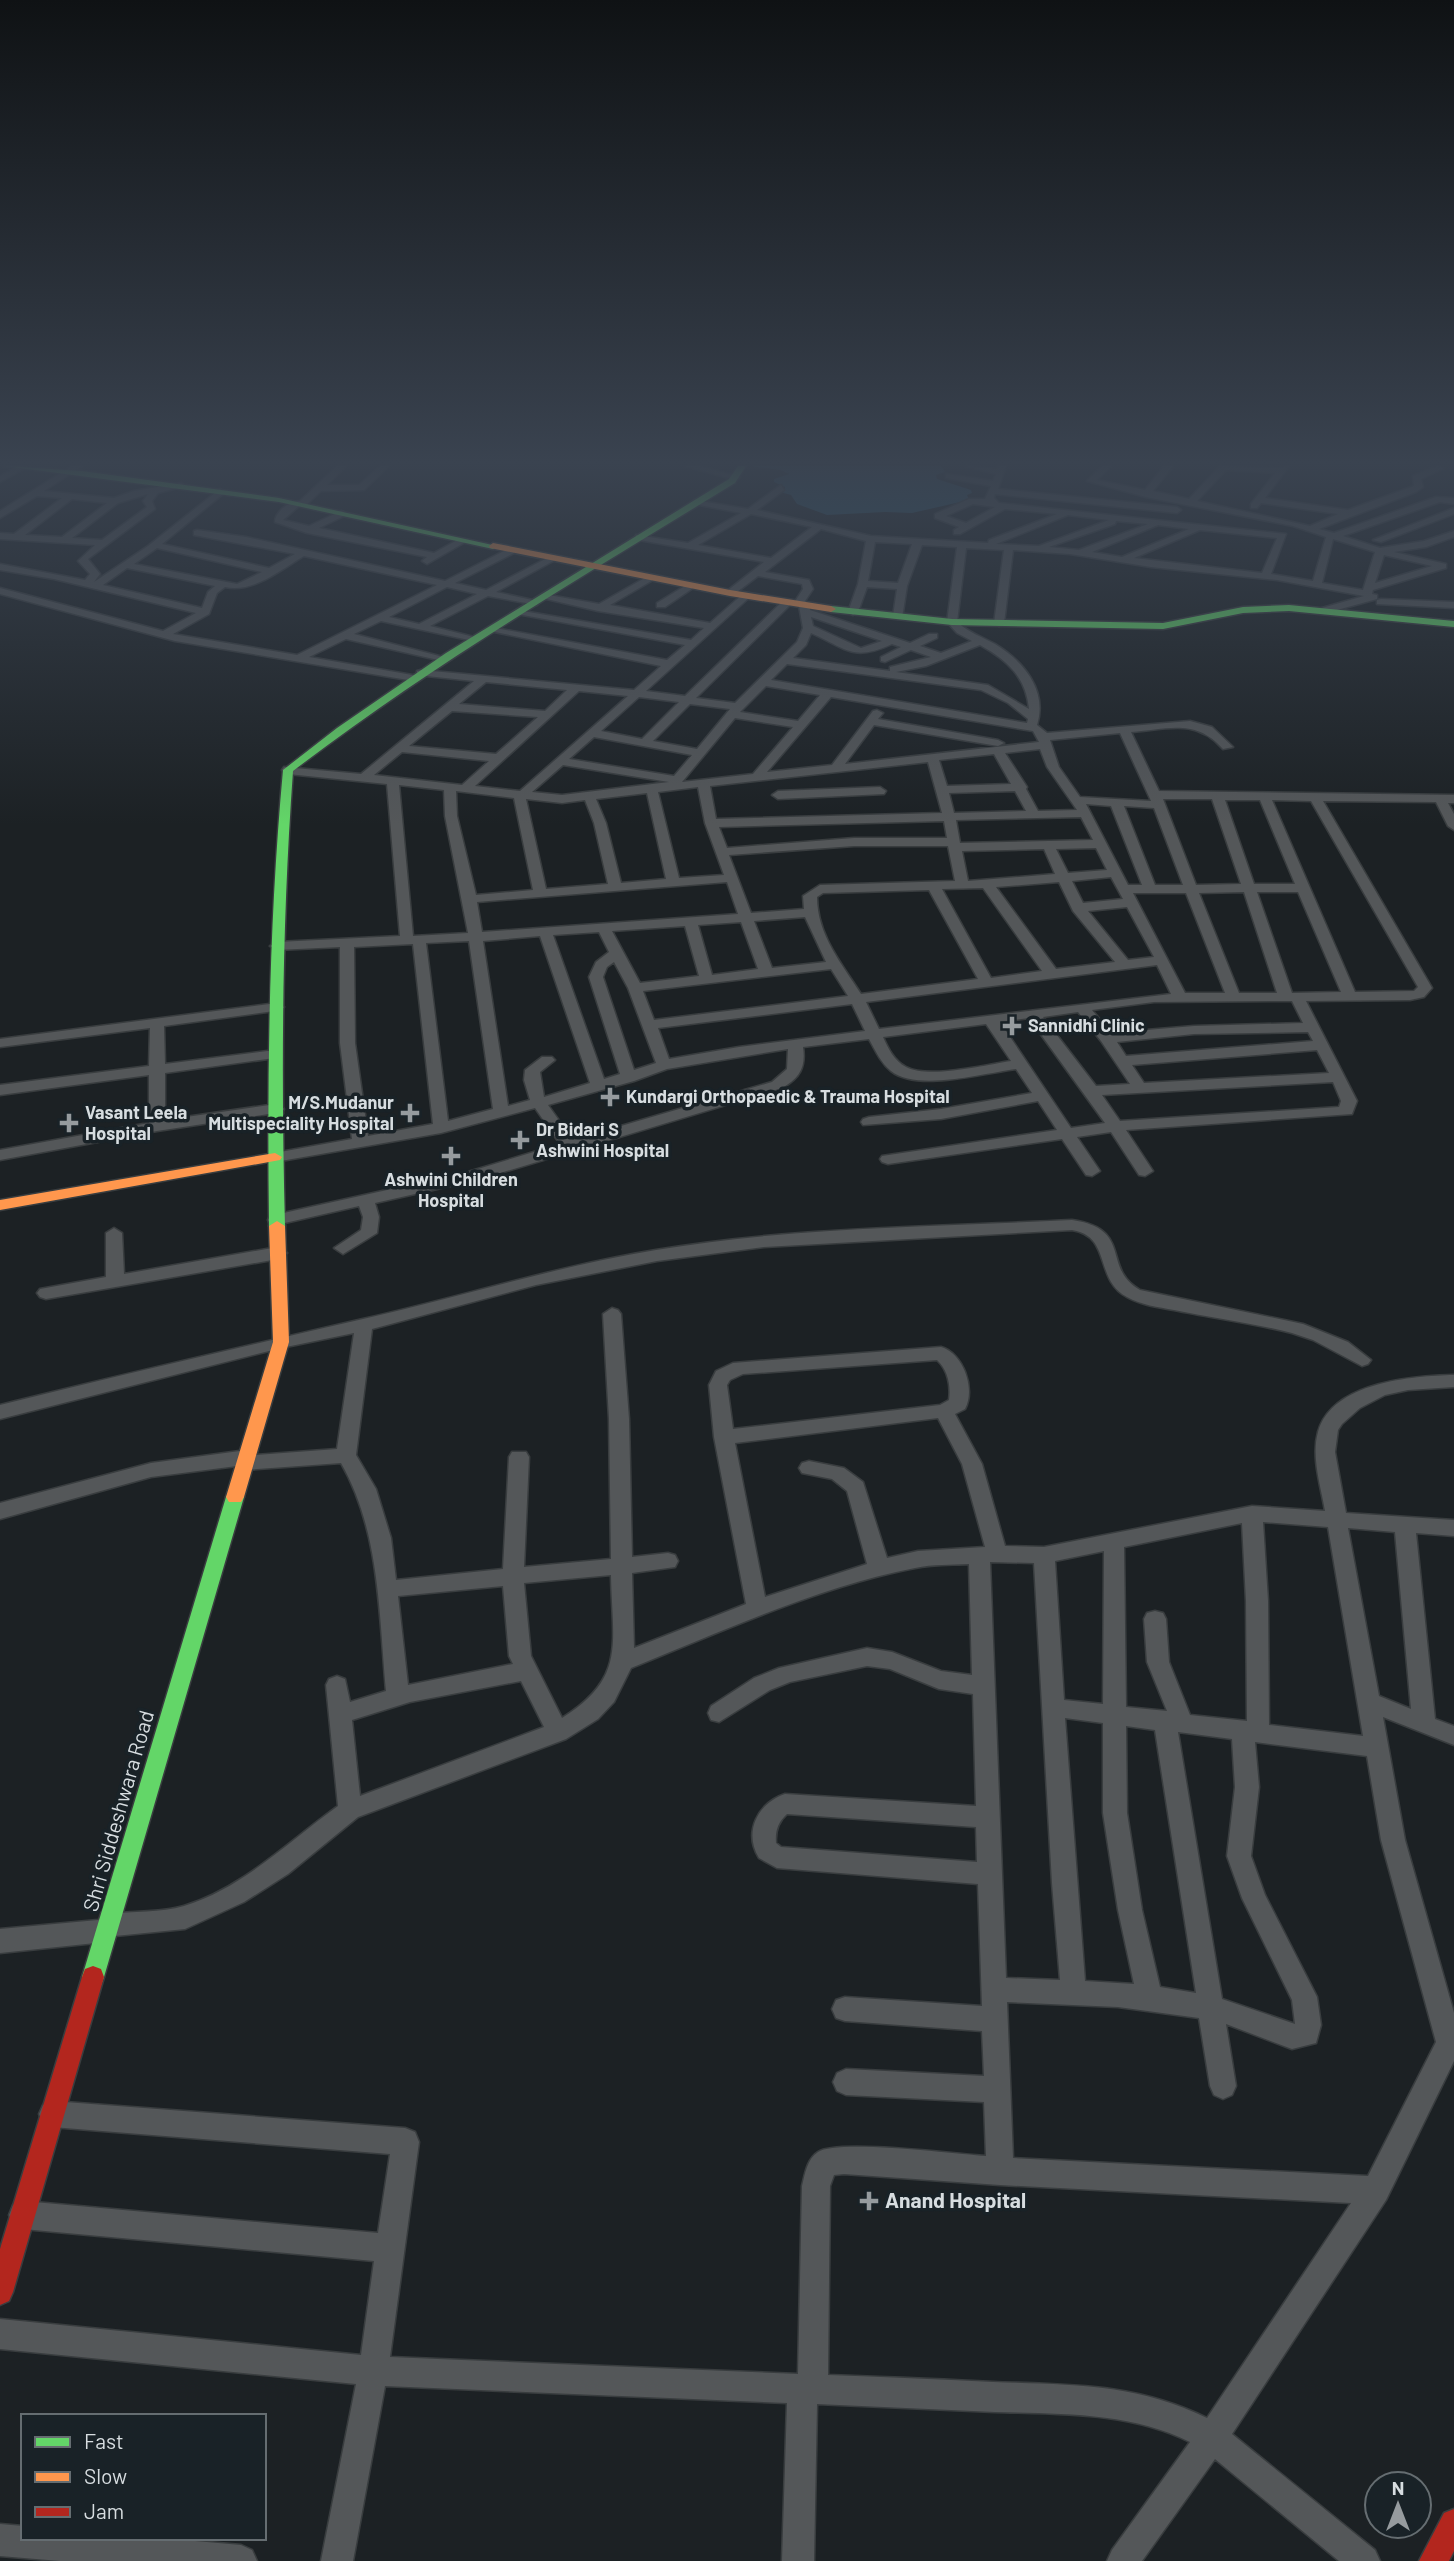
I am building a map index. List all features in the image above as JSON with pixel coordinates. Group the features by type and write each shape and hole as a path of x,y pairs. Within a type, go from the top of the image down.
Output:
{"street":[{"path":"92,586 205,612"},
{"path":"164,635 205,612 213,592 221,586"},
{"path":"296,660 439,586"},
{"path":"456,586 712,626"},
{"path":"421,627 499,586"},
{"path":"288,770 344,726 417,676 561,586"},
{"path":"598,608 637,586"},
{"path":"661,605 691,586 799,605 952,622 1163,626 1242,610 1289,608 1454,624"},
{"path":"730,593 740,586"},
{"path":"644,743 686,700 799,605 808,589 807,586"},
{"path":"853,612 862,586"},
{"path":"893,586 902,586 898,617"},
{"path":"952,622 956,586"},
{"path":"999,623 1004,586"},
{"path":"1329,586 1373,595 1454,605"},
{"path":"1373,595 1374,586"},
{"path":"1326,610 1397,586"},
{"path":"0,591 164,635 296,660 417,676 483,679 636,693 686,700 801,725"},
{"path":"520,797 747,595"},
{"path":"1373,595 1414,620"},
{"path":"107,618 147,599"},
{"path":"674,784 735,711 802,643 808,628 799,605"},
{"path":"799,605 942,657"},
{"path":"517,613 693,643"},
{"path":"377,617 474,640"},
{"path":"952,622 961,631 1008,658 1025,674 1034,693 1033,722"},
{"path":"808,628 865,652 892,640"},
{"path":"490,630 669,664"},
{"path":"344,635 443,660"},
{"path":"885,659 933,636"},
{"path":"873,672 912,667 981,641"},
{"path":"785,660 984,687 1012,701 1040,730 1086,813 1099,844 1133,902 1179,996"},
{"path":"362,779 483,679"},
{"path":"764,682 884,703 1033,722"},
{"path":"465,789 577,687"},
{"path":"757,777 827,694"},
{"path":"835,769 884,703"},
{"path":"449,707 546,714"},
{"path":"871,721 1023,747"},
{"path":"288,770 520,797 590,798 652,790 674,784 1023,747 1044,741 1166,724 1198,724 1213,730 1227,747"},
{"path":"1124,729 1157,800 1233,996"},
{"path":"590,733 700,753"},
{"path":"399,748 497,758"},
{"path":"997,750 1021,787 1034,814"},
{"path":"932,756 949,816 962,885"},
{"path":"559,761 674,784"},
{"path":"872,764 887,817"},
{"name":"Shri Siddeshwara Road","path":"0,2292 281,1342 276,1220 275,1054 280,856 288,770"},
{"path":"393,782 441,1128"},
{"path":"703,783 711,822 766,971"},
{"path":"450,787 452,816 470,899 501,1112"},
{"path":"942,790 1021,787"},
{"path":"652,790 673,883"},
{"path":"778,795 880,791"},
{"path":"1077,800 1116,803 1217,795 1315,797 1449,805 1454,826"},
{"path":"888,1159 1117,1126 1338,1114 1346,1111 1349,1106 1339,1077 1292,997 1249,888 1217,795"},
{"path":"1264,796 1350,997"},
{"path":"520,797 540,893"},
{"path":"0,1205 441,1128 629,1078 664,1065 739,1051 1179,996 1350,997 1419,994 1425,988 1315,797"},
{"path":"590,798 600,823 615,887"},
{"path":"1116,803 1150,888"},
{"path":"711,822 1086,813"},
{"path":"722,852 854,842 1099,844"},
{"path":"1048,845 1078,908 1124,964"},
{"path":"1020,1064 915,1075 902,1072 894,1066 874,1035 857,998 833,965 810,913 810,896 820,890 987,884 1115,873"},
{"path":"470,899 732,878"},
{"path":"987,884 1051,973"},
{"path":"934,886 986,981"},
{"path":"1125,889 1303,888"},
{"path":"1078,908 1133,902"},
{"path":"277,946 475,937 810,913"},
{"path":"690,920 707,981"},
{"path":"603,927 635,988 664,1065"},
{"path":"545,932 599,1086"},
{"path":"347,942 345,1036 352,1099 361,1143"},
{"path":"617,953 601,965 596,977 629,1078"},
{"path":"650,1025 1163,960"},
{"path":"635,988 833,965"},
{"path":"0,1043 277,1007"},
{"path":"1081,1007 1107,1038 1140,1088"},
{"path":"1033,1013 1117,1126 1145,1171"},
{"path":"991,1020 1092,1171"},
{"path":"157,1023 157,1126"},
{"path":"1107,1038 1194,1030 1312,1027"},
{"path":"276,1220 471,1176 777,1085 791,1078 797,1070 795,1044"},
{"path":"1122,1061 1322,1045"},
{"path":"0,1090 275,1054"},
{"path":"547,1060 536,1066 531,1076 540,1103 570,1147"},
{"path":"1092,1091 1339,1077"},
{"path":"869,1122 942,1114 1042,1096"},
{"path":"0,1155 157,1126 276,1109"},
{"path":"343,1248 369,1233 371,1217 366,1201"},
{"path":"0,1412 281,1342 364,1325 536,1279 657,1255 764,1242 1085,1225 1093,1228 1102,1238 1118,1280 1128,1291 1324,1335 1363,1360"},
{"path":"114,1233 115,1281"},
{"path":"46,1293 278,1254"},
{"path":"0,1941 185,1918 234,1894 280,1866 350,1810 558,1732 590,1712 606,1696 623,1662 619,1419 612,1314"},
{"path":"364,1325 346,1455 366,1489 381,1538 398,1696"},
{"path":"724,1437 944,1411 954,1407 961,1397 951,1362 948,1356 941,1353 740,1368 723,1376 718,1385 724,1437 757,1608"},
{"path":"1123,2561 1212,2437 1376,2190 1452,2040 1393,1840 1325,1452 1328,1430 1355,1399 1371,1391 1416,1383 1454,1381"},
{"path":"944,1411 972,1464 988,1555 983,1686 1000,2171"},
{"path":"0,1511 151,1470 246,1460 346,1455"},
{"path":"520,1457 513,1576 520,1656 558,1732"},
{"path":"809,1468 837,1473 856,1487 879,1568"},
{"path":"623,1662 757,1608 879,1568 918,1559 1044,1555 1252,1514 1454,1528"},
{"path":"993,1990 1149,1996 1210,2006 1254,2020 1289,2037 1298,2039 1307,2034 1309,2015 1304,1997 1254,1898 1239,1856 1247,1787 1257,1601 1252,1514"},
{"path":"1405,1525 1424,1724"},
{"path":"1115,1542 1115,1813 1129,1910 1149,1996"},
{"path":"1044,1555 1056,1708 1057,1814 1074,1992"},
{"path":"388,1589 668,1561"},
{"path":"1154,1619 1158,1662 1173,1721 1223,2086"},
{"path":"719,1713 762,1684 787,1674 867,1657 892,1661 939,1680 983,1686"},
{"path":"340,1714 398,1696 526,1671"},
{"path":"337,1685 350,1810"},
{"path":"1368,1701 1454,1736"},
{"path":"1056,1708 1375,1747"},
{"path":"987,1817 785,1804 775,1808 768,1816 764,1844 768,1851 777,1857 989,1874"},
{"path":"845,2009 994,2019"},
{"path":"846,2082 997,2090"},
{"path":"52,2114 405,2142 373,2371 337,2561"},
{"path":"798,2561 816,2186 820,2170 827,2162 844,2160 1000,2171 1376,2190"},
{"path":"23,2215 391,2248"},
{"path":"0,2334 373,2371 1078,2400 1134,2406 1170,2416 1212,2437 1364,2561"},
{"path":"1433,2561 1454,2524"},
{"path":"0,2540 241,2561"}],"traffic: fast":[{"path":"277,1226 276,998 288,770 394,692 560,586"},
{"path":"831,609 952,622 1163,626 1243,610 1289,608 1454,624"},
{"path":"93,1977 235,1497"}],"traffic: slow":[{"path":"692,586 831,609"},
{"path":"0,1205 275,1157"},
{"path":"235,1497 281,1342 277,1226"}],"traffic: jam":[{"path":"0,2292 93,1977"},
{"path":"1433,2561 1454,2523"}],"place":[{"name":"Sannidhi Clinic","path":"1012,1026"},
{"name":"Kundargi Orthopaedic & Trauma Hospital","path":"610,1097"},
{"name":"M/S.Mudanur Multispeciality Hospital","path":"410,1113"},
{"name":"Vasant Leela Hospital","path":"69,1123"},
{"name":"Dr Bidari S Ashwini Hospital","path":"520,1140"},
{"name":"Ashwini Children Hospital","path":"451,1156"},
{"name":"Anand Hospital","path":"869,2201"}]}
